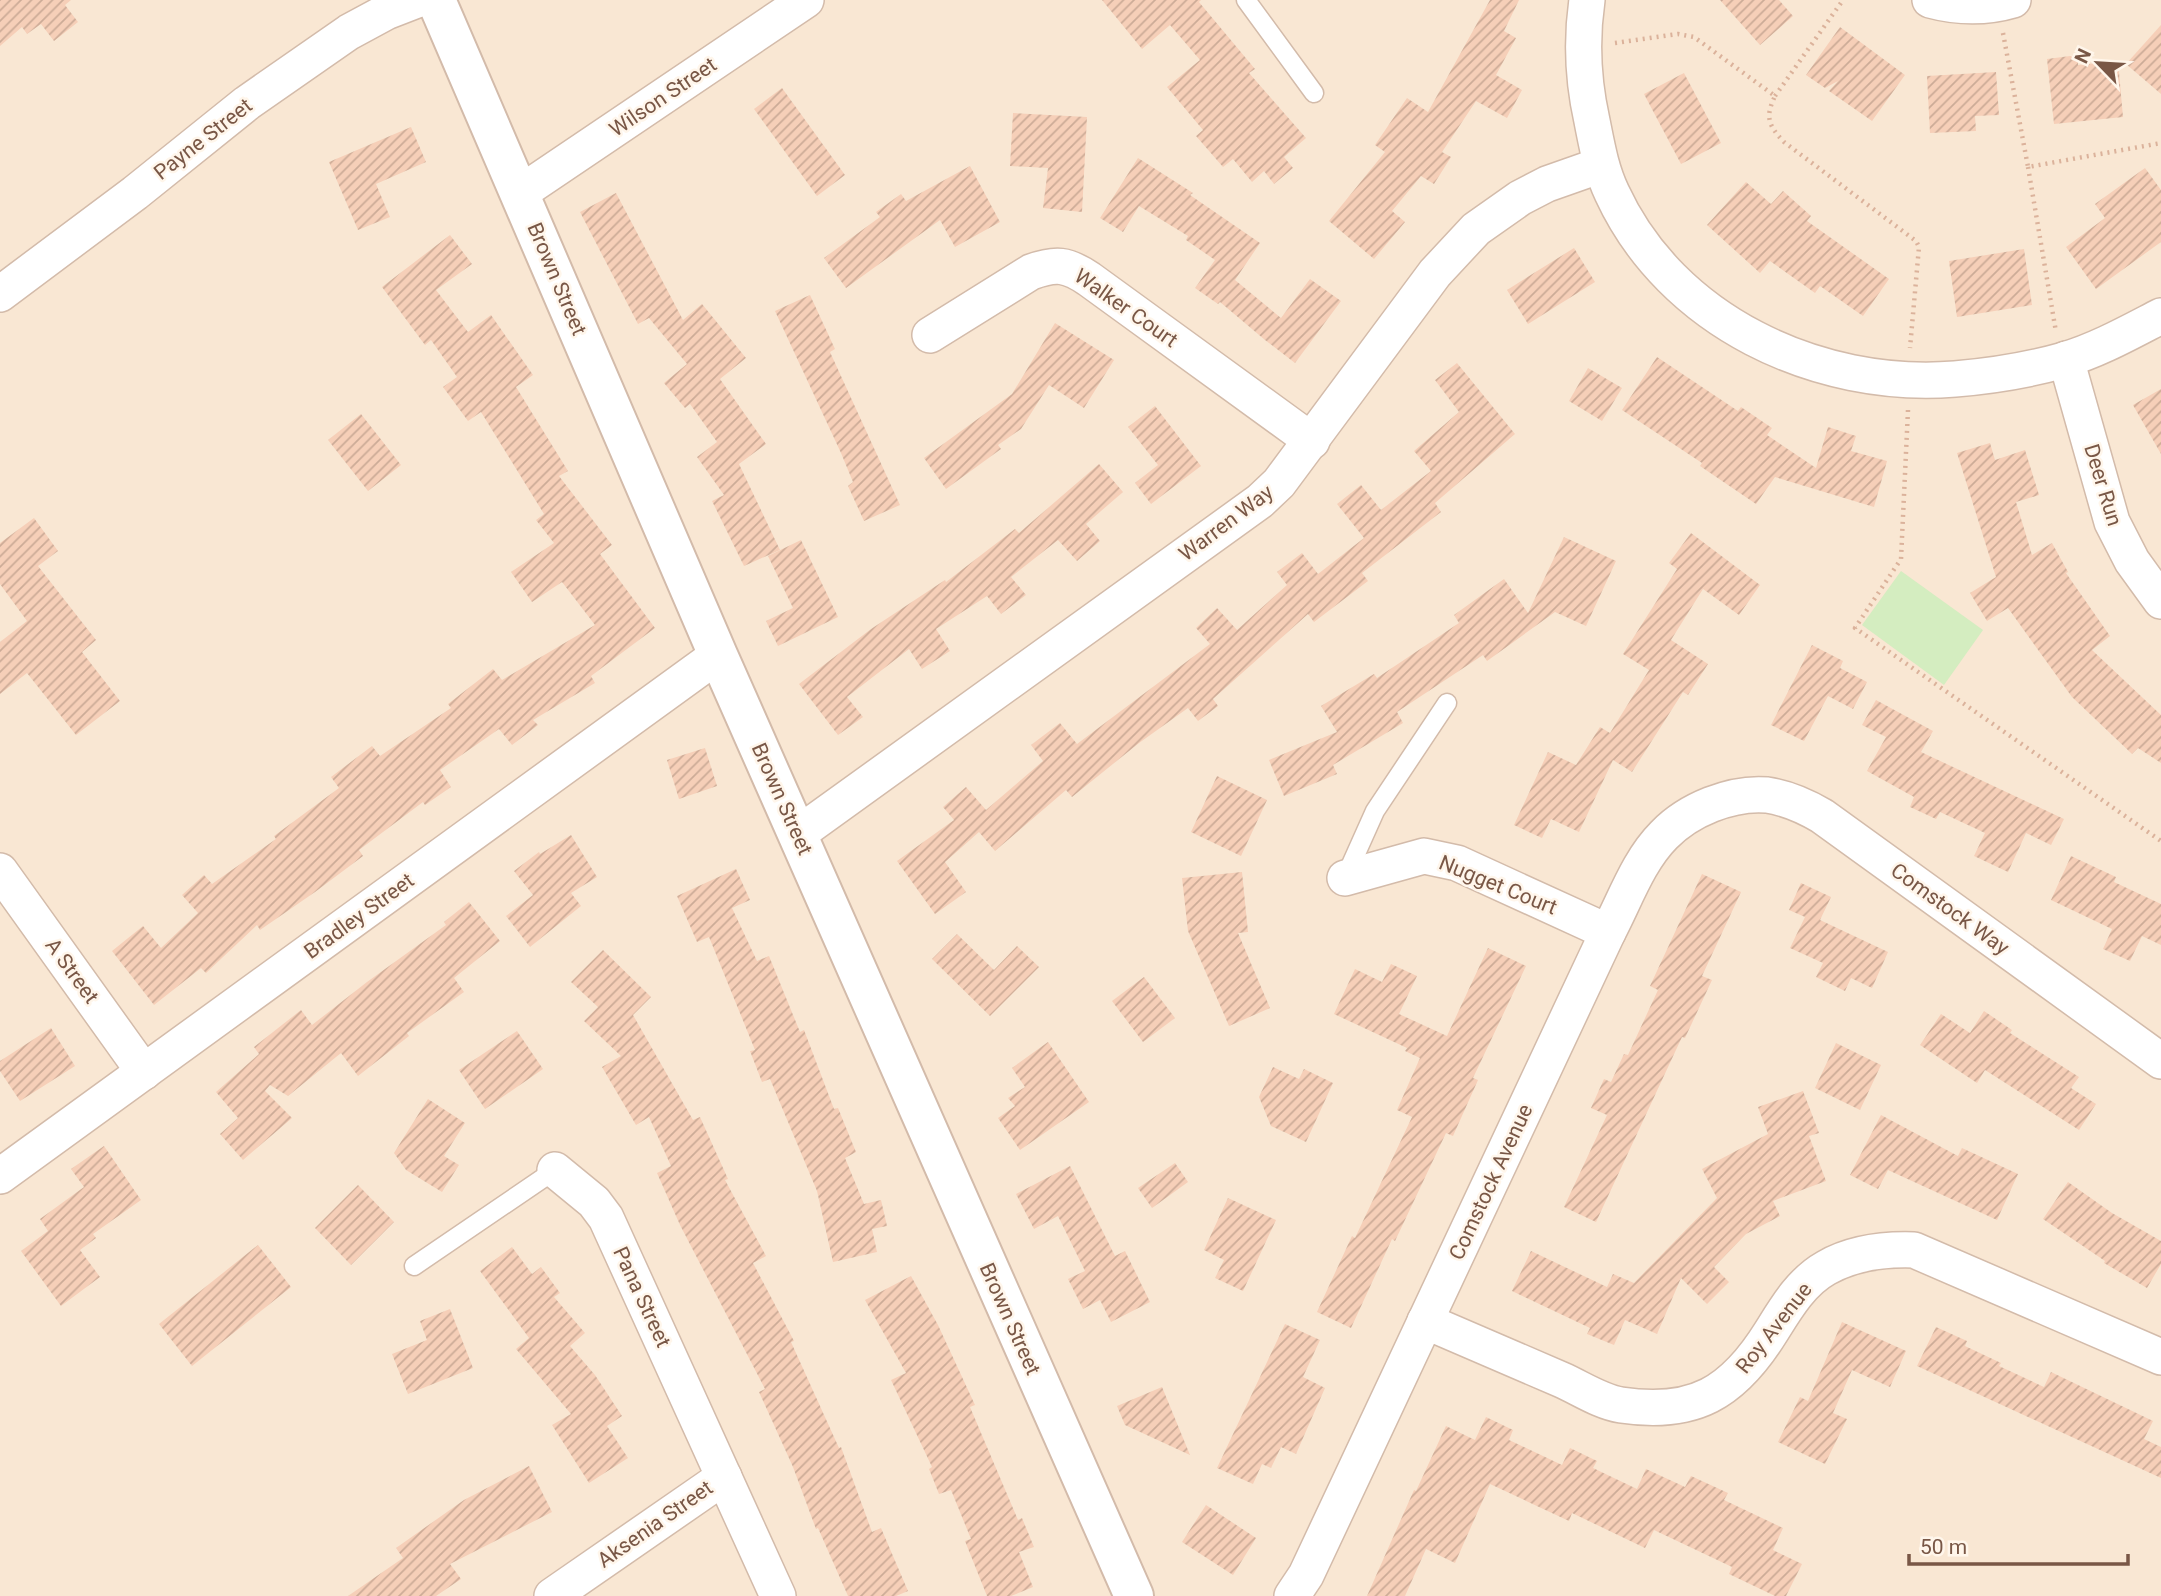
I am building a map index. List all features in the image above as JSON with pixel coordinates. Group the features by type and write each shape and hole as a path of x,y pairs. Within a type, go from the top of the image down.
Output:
{"street":[{"name":"Payne Street","path":"0,294 135,194 247,103 349,32 386,12 417,0"},
{"name":"Brown Street","path":"436,0 718,655 1134,1596"},
{"name":"Wilson Street","path":"520,193 806,0"},
{"path":"1587,0 1583,45 1588,101 1601,166 1620,210 1662,269 1705,308 1735,328 1797,358 1849,371 1909,379 1953,379 1998,374 2066,359 2106,344 2161,316"},
{"path":"1930,0 1959,6 2005,2"},
{"name":"Warren Way","path":"798,834 1260,501 1279,483 1312,441 1436,273 1476,229 1520,198 1547,184 1601,166"},
{"name":"Walker Court","path":"930,335 1031,272 1047,266 1061,265 1089,279 1312,441"},
{"name":"Deer Run","path":"2066,359 2112,522 2127,553 2161,601"},
{"name":"Bradley Street","path":"0,1176 718,655"},
{"name":"Comstock Way","path":"1724,801 1767,795 1802,805 1822,816 2161,1061"},
{"name":"Comstock Avenue","path":"1292,1596 1306,1575 1608,932 1646,858 1663,835 1681,820 1698,810 1724,801"},
{"name":"Nugget Court","path":"1345,878 1424,856 1441,859 1457,863 1608,932"},
{"name":"A Street","path":"0,870 144,1072"},
{"name":"Pana Street","path":"555,1170 594,1202 606,1218 778,1596"},
{"name":"Roy Avenue","path":"1425,1321 1616,1404 1662,1408 1687,1405 1707,1397 1747,1367 1791,1299 1825,1268 1849,1258 1894,1249 1914,1250 2161,1357"},
{"name":"Aksenia Street","path":"552,1596 724,1477"}],"lane":[{"path":"1246,0 1314,93"},
{"path":"1345,878 1375,811 1447,703"},
{"name":"Pana Street","path":"414,1266 555,1170"}],"path":[{"path":"1843,0 1775,96 1769,123 1784,142 1918,244 1909,354"},
{"path":"2005,2 2028,167 2057,335 2066,359"},
{"path":"1583,45 1619,43 1678,34 1694,37 1775,96"},
{"path":"2028,167 2161,143"},
{"path":"1908,402 1901,559 1855,628 2161,841"}],"shaded area":[{"path":"0,0 2161,0 2161,1596 0,1596"}],"green space":[{"path":"1901,571 1983,630 1944,685 1862,625"}],"building":[{"path":"0,0 71,0 65,5 78,22 54,41 41,24 27,34 22,27 0,46"},
{"path":"1102,0 1201,0 1199,2 1255,69 1249,73 1306,138 1284,157 1293,168 1274,184 1264,171 1252,182 1233,159 1223,167 1196,136 1203,130 1167,87 1200,60 1170,25 1142,49"},
{"path":"1490,0 1519,0 1504,31 1516,38 1496,75 1522,90 1507,118 1476,101 1442,152 1451,157 1434,184 1421,176 1392,211 1405,222 1374,259 1329,221 1385,152 1375,145 1407,98 1428,112"},
{"path":"1720,0 1779,0 1793,16 1760,45"},
{"path":"2161,25 2161,94 2126,64"},
{"path":"1840,27 1905,75 1872,121 1829,91 1838,81 1825,88 1806,75"},
{"path":"2078,55 2078,65 2118,61 2123,117 2054,124 2047,59"},
{"path":"1996,72 1999,115 1975,116 1976,131 1930,133 1927,76"},
{"path":"1684,73 1721,143 1681,164 1644,94"},
{"path":"782,88 845,175 817,196 754,109"},
{"path":"1013,113 1087,117 1082,212 1043,208 1048,168 1010,166"},
{"path":"411,127 426,162 376,184 390,217 358,230 329,162"},
{"path":"1138,158 1193,193 1190,195 1260,243 1235,280 1281,318 1310,279 1341,301 1295,363 1220,302 1218,304 1195,288 1215,260 1186,240 1188,236 1139,206 1123,232 1100,218"},
{"path":"970,166 1000,222 955,247 940,220 846,288 824,258 880,217 876,212 901,194 906,201"},
{"path":"2145,168 2161,190 2161,242 2096,289 2066,247 2105,218 2095,204"},
{"path":"1746,182 1771,204 1783,191 1811,216 1807,221 1889,279 1863,316 1820,286 1815,293 1770,261 1760,273 1707,225"},
{"path":"616,193 683,320 702,304 746,358 720,379 766,444 739,464 780,550 744,566 712,501 724,495 697,457 717,442 690,404 685,408 664,383 687,364 649,318 638,324 580,212"},
{"path":"450,235 472,264 436,290 468,332 491,315 533,375 516,387 568,471 559,476 612,545 600,554 655,628 591,676 595,683 533,720 538,725 512,745 499,729 440,770 451,787 425,805 423,802 359,850 363,856 315,892 260,930 257,925 206,973 201,968 154,1005 112,951 143,926 161,948 198,913 182,895 204,875 212,884 276,839 274,836 339,788 331,777 372,746 380,756 451,708 448,704 493,669 502,680 595,625 562,582 532,602 511,572 554,543 536,520 544,514 481,412 468,421 443,387 457,377 431,340 425,345 382,287"},
{"path":"1574,248 1595,282 1528,324 1507,290"},
{"path":"2024,249 2032,305 1957,317 1949,261"},
{"path":"810,295 835,349 830,352 900,505 864,521 848,486 853,482 841,453 775,311"},
{"path":"1055,323 1114,360 1084,408 1049,385 1021,429 998,445 1001,449 946,489 924,458 1012,394"},
{"path":"1657,357 1738,411 1741,407 1772,428 1767,435 1816,468 1828,427 1856,436 1851,451 1887,461 1874,507 1775,477 1756,504 1700,466 1702,463 1622,410"},
{"path":"1457,363 1515,434 1435,503 1441,512 1362,573 1368,581 1314,622 1308,614 1213,699 1218,706 1198,721 1188,708 1072,797 1066,790 995,851 979,832 945,862 966,892 935,914 897,861 954,820 943,807 966,787 986,810 1043,761 1031,745 1060,723 1077,744 1210,644 1196,628 1217,608 1237,630 1287,585 1277,572 1302,553 1318,574 1364,538 1337,504 1361,485 1381,510 1431,471 1414,451 1459,412 1435,380"},
{"path":"1588,368 1622,388 1602,421 1569,401"},
{"path":"2161,389 2161,454 2133,405"},
{"path":"1155,406 1201,466 1151,504 1135,483 1158,465 1128,427"},
{"path":"361,414 401,465 368,491 328,440"},
{"path":"1990,443 1995,460 2025,450 2039,495 2016,502 2032,555 2052,543 2068,572 2066,573 2110,636 2092,650 2161,715 2161,763 2138,748 2132,754 2072,697 2008,608 1987,621 1970,593 1996,577 1957,453"},
{"path":"1099,464 1123,492 1086,524 1100,541 1077,561 1058,540 1011,577 1026,595 1001,614 987,596 936,629 950,651 922,669 909,649 847,697 863,717 838,735 799,684 871,629 945,580 946,582 1015,529 1019,533"},
{"path":"34,518 58,551 38,566 96,640 82,652 120,701 76,735 27,673 0,694 0,642 27,621 0,584 0,543"},
{"path":"1691,533 1760,585 1739,615 1703,589 1671,640 1708,664 1688,695 1683,692 1632,772 1613,760 1579,832 1551,819 1542,838 1514,825 1548,752 1576,765 1600,727 1610,733 1649,670 1623,654 1677,569 1669,563"},
{"path":"1564,537 1616,561 1586,626 1555,612 1487,661 1483,655 1397,712 1403,723 1333,765 1337,774 1284,796 1269,760 1337,732 1321,706 1374,674 1377,678 1459,623 1454,615 1504,579 1528,613"},
{"path":"801,540 838,617 778,646 766,621 793,608 768,556"},
{"path":"1812,645 1843,661 1840,668 1867,682 1853,709 1828,696 1804,741 1771,725"},
{"path":"1876,700 1933,731 1921,752 2064,819 2051,845 2026,833 2008,872 1974,856 1985,833 1940,812 1936,819 1910,807 1914,797 1867,771 1886,737 1862,725"},
{"path":"705,748 717,786 679,799 667,760"},
{"path":"1217,776 1267,800 1241,856 1191,832"},
{"path":"571,835 597,877 571,893 581,906 530,947 506,916 533,895 514,871 539,852 540,854"},
{"path":"2071,856 2116,877 2114,882 2161,904 2161,945 2142,936 2130,961 2103,949 2112,929 2051,900"},
{"path":"736,869 750,900 732,908 757,961 769,956 800,1032 804,1030 834,1109 838,1108 856,1152 845,1158 864,1204 881,1200 887,1226 872,1229 877,1252 833,1262 817,1191 770,1079 762,1082 750,1051 755,1050 709,937 697,942 677,896"},
{"path":"1242,872 1248,932 1238,933 1270,1008 1229,1026 1188,931 1182,878"},
{"path":"1702,874 1741,892 1702,976 1712,980 1685,1038 1682,1037 1596,1222 1564,1207 1607,1115 1591,1108 1604,1079 1611,1082 1624,1054 1628,1055 1658,990 1650,986"},
{"path":"1801,883 1831,897 1820,920 1888,952 1872,988 1851,978 1845,991 1816,977 1823,963 1790,948 1805,917 1789,910"},
{"path":"469,902 500,941 454,978 464,992 407,1033 409,1036 358,1076 341,1053 288,1096 270,1085 265,1091 292,1118 243,1160 220,1134 238,1118 216,1092 259,1054 254,1047 301,1010 312,1025 446,925 444,922"},
{"path":"957,934 994,970 1017,946 1039,967 990,1016 932,959"},
{"path":"1488,948 1526,966 1473,1078 1478,1080 1453,1136 1446,1133 1395,1241 1392,1239 1351,1328 1317,1312 1412,1117 1397,1110 1420,1058 1405,1051 1407,1048 1334,1014 1355,969 1382,982 1391,964 1417,976 1399,1014 1447,1036"},
{"path":"603,950 651,997 633,1015 693,1120 700,1117 728,1179 725,1180 766,1256 753,1263 794,1341 791,1342 839,1448 841,1447 872,1532 881,1528 908,1591 896,1596 848,1596 818,1528 816,1529 793,1467 759,1392 765,1389 680,1225 657,1173 671,1166 649,1117 636,1125 602,1067 621,1056 584,1021 598,1007 571,982"},
{"path":"1144,977 1175,1018 1143,1042 1112,1001"},
{"path":"1984,1011 2012,1030 2010,1033 2079,1077 2071,1088 2096,1104 2079,1130 1985,1070 1977,1083 1920,1045 1941,1014 1970,1033"},
{"path":"51,1028 75,1066 20,1101 0,1071 0,1061"},
{"path":"517,1031 543,1069 485,1109 459,1070"},
{"path":"1048,1042 1089,1102 1020,1150 998,1118 1015,1106 1008,1098 1025,1087 1012,1068"},
{"path":"1836,1043 1881,1065 1860,1110 1815,1088"},
{"path":"1273,1067 1299,1079 1304,1069 1333,1083 1306,1142 1271,1126 1259,1097"},
{"path":"1803,1091 1819,1133 1809,1136 1826,1181 1773,1201 1780,1216 1746,1234 1714,1267 1729,1282 1707,1304 1681,1278 1657,1334 1625,1320 1614,1345 1587,1334 1590,1328 1512,1291 1531,1251 1607,1287 1613,1274 1634,1283 1717,1198 1702,1169 1768,1134 1758,1107"},
{"path":"428,1099 465,1123 444,1156 459,1165 442,1192 406,1170 394,1153"},
{"path":"1881,1115 1958,1156 1962,1148 2018,1174 1997,1220 1888,1170 1878,1189 1850,1175"},
{"path":"104,1146 141,1200 93,1234 96,1238 80,1250 100,1277 61,1306 21,1251 48,1231 40,1219 84,1187 71,1169"},
{"path":"1175,1163 1188,1182 1152,1208 1138,1188"},
{"path":"1070,1166 1115,1256 1125,1251 1150,1302 1111,1322 1100,1300 1083,1309 1068,1279 1085,1271 1058,1216 1034,1229 1016,1194"},
{"path":"2068,1182 2112,1213 2161,1241 2161,1264 2147,1288 2104,1263 2105,1261 2043,1219"},
{"path":"358,1185 394,1222 351,1265 315,1228"},
{"path":"1228,1198 1276,1220 1243,1291 1215,1278 1224,1260 1204,1250"},
{"path":"258,1245 291,1287 192,1366 159,1324"},
{"path":"512,1247 532,1274 541,1267 560,1293 554,1297 585,1333 570,1346 595,1375 622,1416 607,1426 628,1458 589,1483 552,1425 571,1414 516,1349 529,1338 480,1271"},
{"path":"911,1276 938,1325 975,1405 970,1407 1018,1520 1022,1518 1034,1547 1019,1552 1033,1587 1011,1596 987,1596 965,1541 971,1539 951,1490 939,1494 929,1469 932,1467 891,1380 906,1373 865,1300"},
{"path":"450,1309 473,1368 408,1394 392,1354 427,1340 420,1321"},
{"path":"1842,1322 1906,1351 1890,1387 1852,1370 1833,1413 1847,1419 1825,1464 1778,1442 1800,1397 1808,1401"},
{"path":"1285,1324 1320,1340 1303,1377 1325,1388 1296,1454 1281,1447 1271,1468 1262,1464 1253,1484 1217,1468"},
{"path":"1936,1327 1967,1341 1965,1346 2001,1363 1999,1366 2044,1387 2051,1372 2153,1421 2144,1439 2161,1447 2161,1478 1917,1366"},
{"path":"1162,1387 1190,1455 1125,1425 1117,1406"},
{"path":"1486,1417 1513,1430 1509,1440 1562,1465 1570,1448 1597,1461 1593,1468 1637,1489 1646,1469 1685,1487 1691,1476 1728,1493 1724,1500 1783,1528 1773,1550 1802,1564 1786,1596 1775,1596 1729,1574 1732,1567 1654,1530 1645,1548 1572,1513 1569,1521 1490,1484 1455,1563 1426,1549 1405,1596 1367,1596 1446,1426 1475,1440"},
{"path":"529,1466 552,1512 450,1564 461,1579 436,1596 348,1596 403,1558 396,1548 464,1500"},
{"path":"1206,1505 1256,1538 1233,1575 1182,1542"}]}
